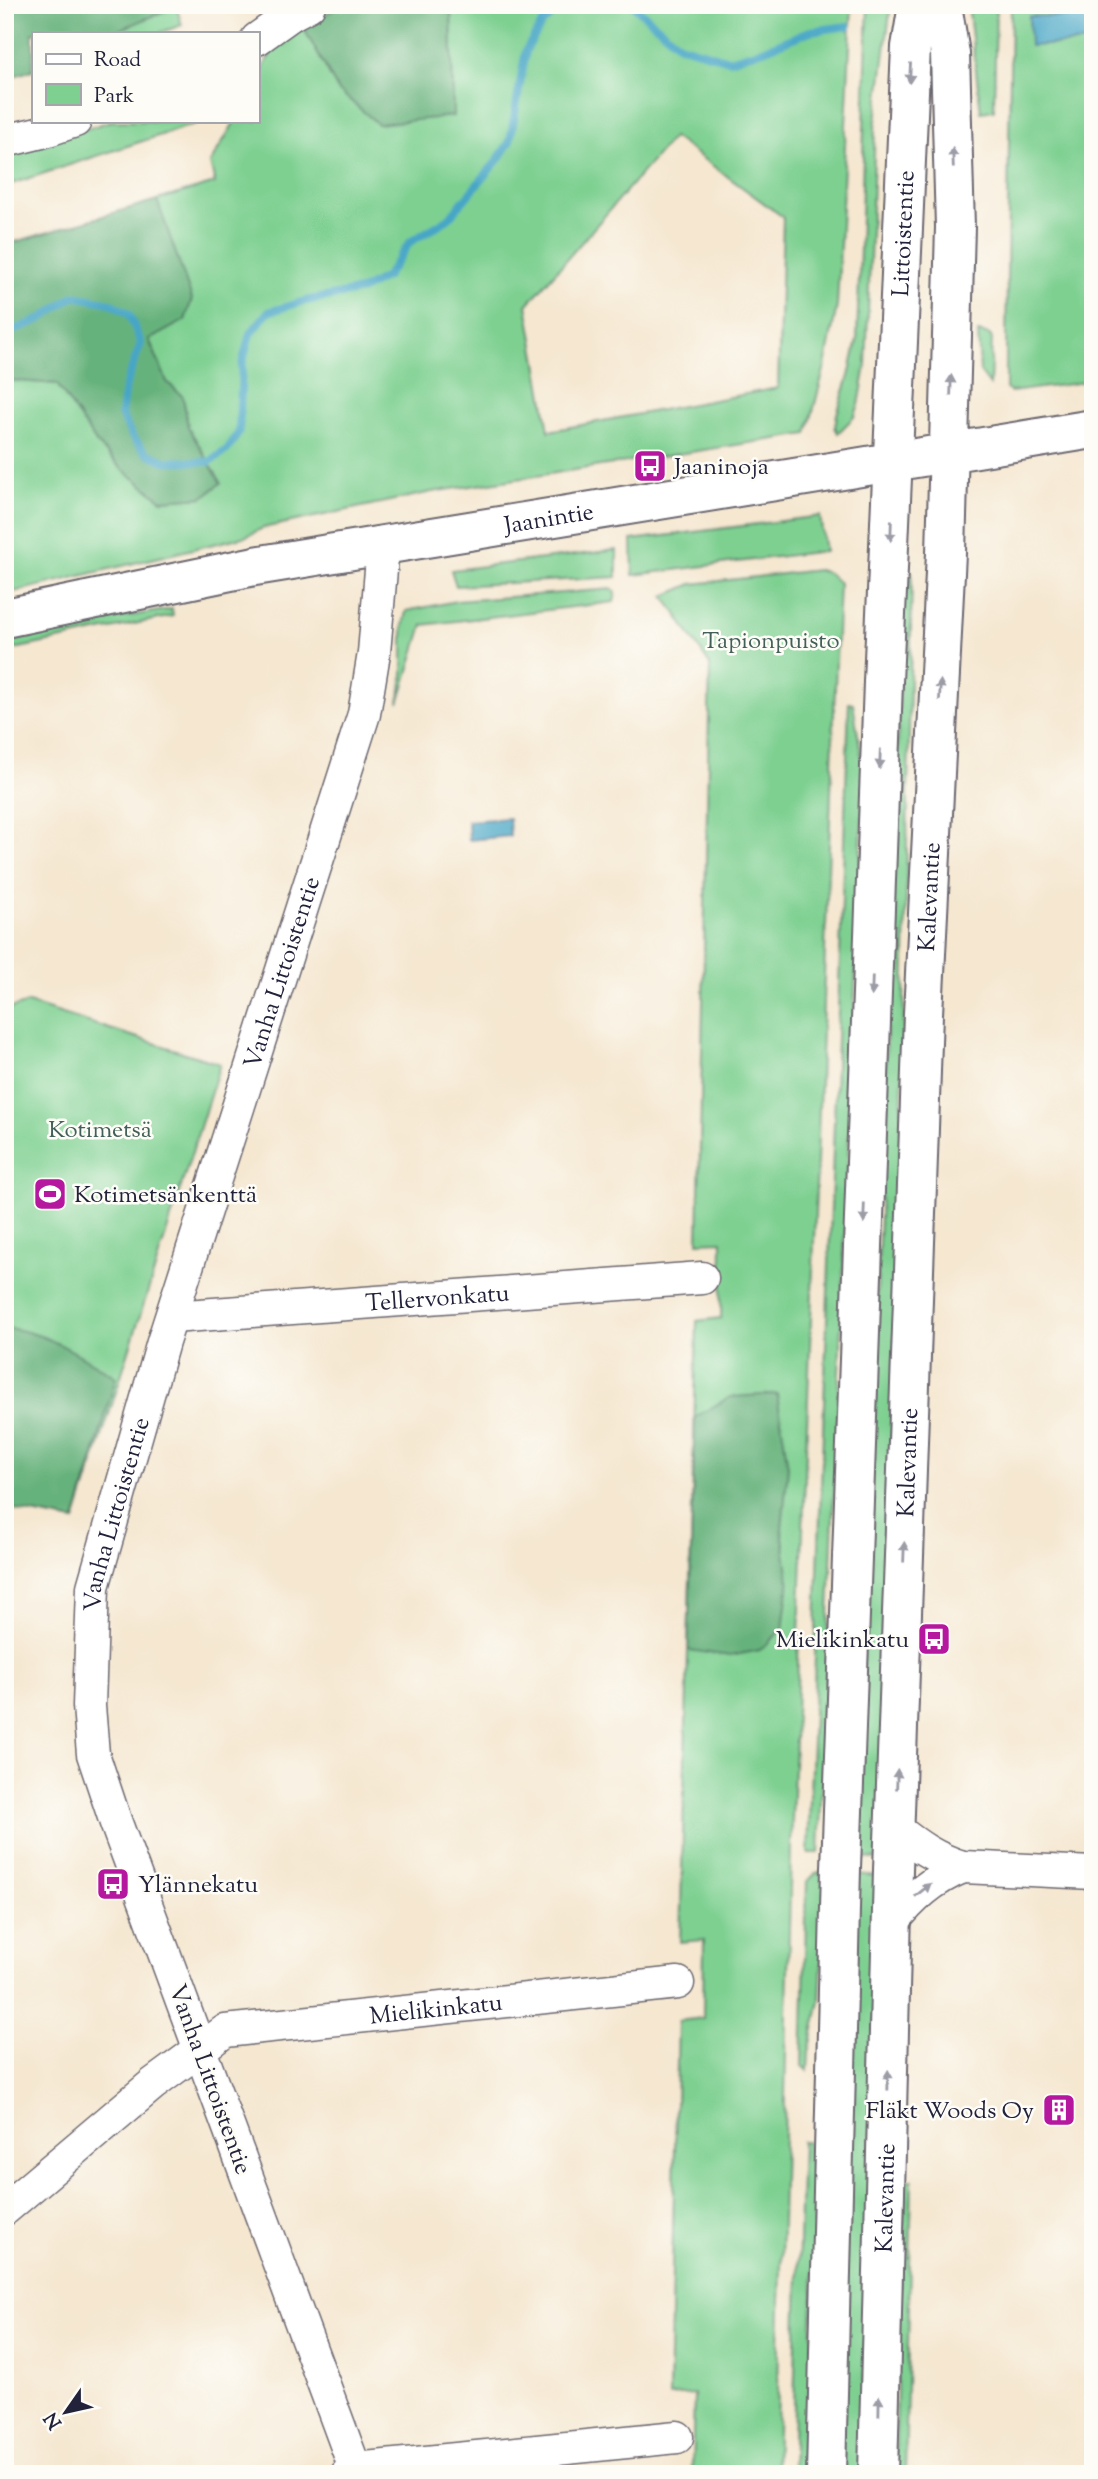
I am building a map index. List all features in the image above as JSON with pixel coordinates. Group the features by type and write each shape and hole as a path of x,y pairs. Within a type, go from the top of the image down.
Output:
{"main road":[{"name":"Littoistentie","path":"893,463 909,73 918,5"},
{"name":"Littoistentie","path":"942,5 950,54 955,227 949,453"},
{"name":"Jaanintie","path":"5,618 255,566 1093,429"},
{"name":"Kalevantie","path":"878,2474 892,1923 923,1014 949,453"},
{"path":"826,2474 842,1854 893,463"}],"street":[{"path":"259,38 309,5"},
{"path":"5,141 72,122"},
{"name":"Vanha Littoistentie","path":"353,2472 201,2049 125,1849 93,1754 89,1706 93,1587 172,1317 364,714 374,653 383,545"},
{"name":"Tellervonkatu","path":"172,1317 702,1278"},
{"path":"895,1828 919,1847 963,1867 1093,1872"},
{"path":"892,1923 920,1892 944,1875 963,1867"},
{"name":"Mielikinkatu","path":"201,2049 225,2031 678,1983"},
{"path":"5,2209 153,2084 201,2049"},
{"path":"353,2472 677,2437"}],"green space":[{"path":"5,5 178,5 114,32 32,32 32,70 5,79"},
{"path":"343,5 451,5 453,116 378,124 338,90 302,25"},
{"path":"451,5 852,5 837,306 807,434 432,492 263,528 247,536 5,594 5,380 57,384 96,442 122,469 162,500 203,497 221,482 188,427 183,397 167,382 149,339 185,320 157,200 215,183 210,163 234,122 259,122 259,76 272,51 302,25 338,90 453,115","holes":["673,137 783,217 778,388 549,431 527,305"]},
{"path":"868,5 891,5 875,128 866,366 859,405 854,417 838,433 835,427 837,414 857,340"},
{"path":"968,5 996,5 994,110 981,112"},
{"path":"1011,5 1093,5 1093,381 1011,392 1006,389 1006,347"},
{"path":"176,6 182,25 162,32 114,32"},
{"path":"107,122 201,122 5,186 5,156"},
{"path":"157,200 192,299 185,320 149,340 167,382 183,397 188,427 221,483 203,497 162,500 122,469 96,442 57,384 5,380 5,245"},
{"path":"978,332 990,335 992,339 990,385 980,372"},
{"path":"820,516 825,551 633,575 632,540"},
{"path":"617,550 617,577 456,586 451,570"},
{"name":"Tapionpuisto","path":"818,570 828,573 839,583 791,1846 776,2474 684,2474 692,2473 694,2394 669,2396 678,2021 703,2018 704,1940 680,1942 697,1321 721,1318 722,1241 698,1242 710,665 664,596 692,584"},
{"path":"904,571 912,572 903,1063 879,1859 856,1858"},
{"path":"613,589 616,593 614,602 423,625 399,703 406,611 456,601"},
{"path":"172,609 173,616 5,651 5,642 110,619"},
{"path":"849,702 853,703 864,773 819,1853 808,1853"},
{"name":"Kotimetsä","path":"28,1003 220,1064 75,1521 5,1508 5,1010"},
{"path":"5,1328 35,1334 49,1340 77,1353 116,1377 75,1521 5,1508"},
{"path":"777,1394 788,1467 782,1529 789,1582 783,1629 760,1650 730,1656 688,1650 695,1417 730,1397"},
{"path":"816,1873 826,1873 820,2001 808,2070 802,2066 807,1882"},
{"path":"855,1874 878,1876 861,2474 839,2474"},
{"path":"802,2141 807,2141 815,2201 809,2474 792,2474"},
{"path":"906,2180 912,2180 905,2474 895,2474 899,2297"}],"water":[{"path":"1029,16 1093,17 1093,42 1030,46"},
{"path":"509,818 510,836 469,840 468,821"}],"waterway":[{"name":"Jaaninoja","path":"5,334 41,319 74,296 111,303 129,314 141,343 125,387 121,414 133,438 147,453 165,461 209,462 227,450 239,432 242,365 250,334 268,312 305,301 362,290 386,277 410,242 448,219 497,161 510,141 526,50 543,22 565,5"},
{"name":"Jaaninoja","path":"633,5 679,45 729,60 810,31 848,26"}],"place":[{"name":"Jaaninoja","path":"650,466"},
{"name":"Kotimetsänkenttä","path":"50,1194"},
{"name":"Mielikinkatu","path":"934,1639"},
{"name":"Ylännekatu","path":"113,1884"},
{"name":"Fläkt Woods Oy","path":"1059,2110"}]}
